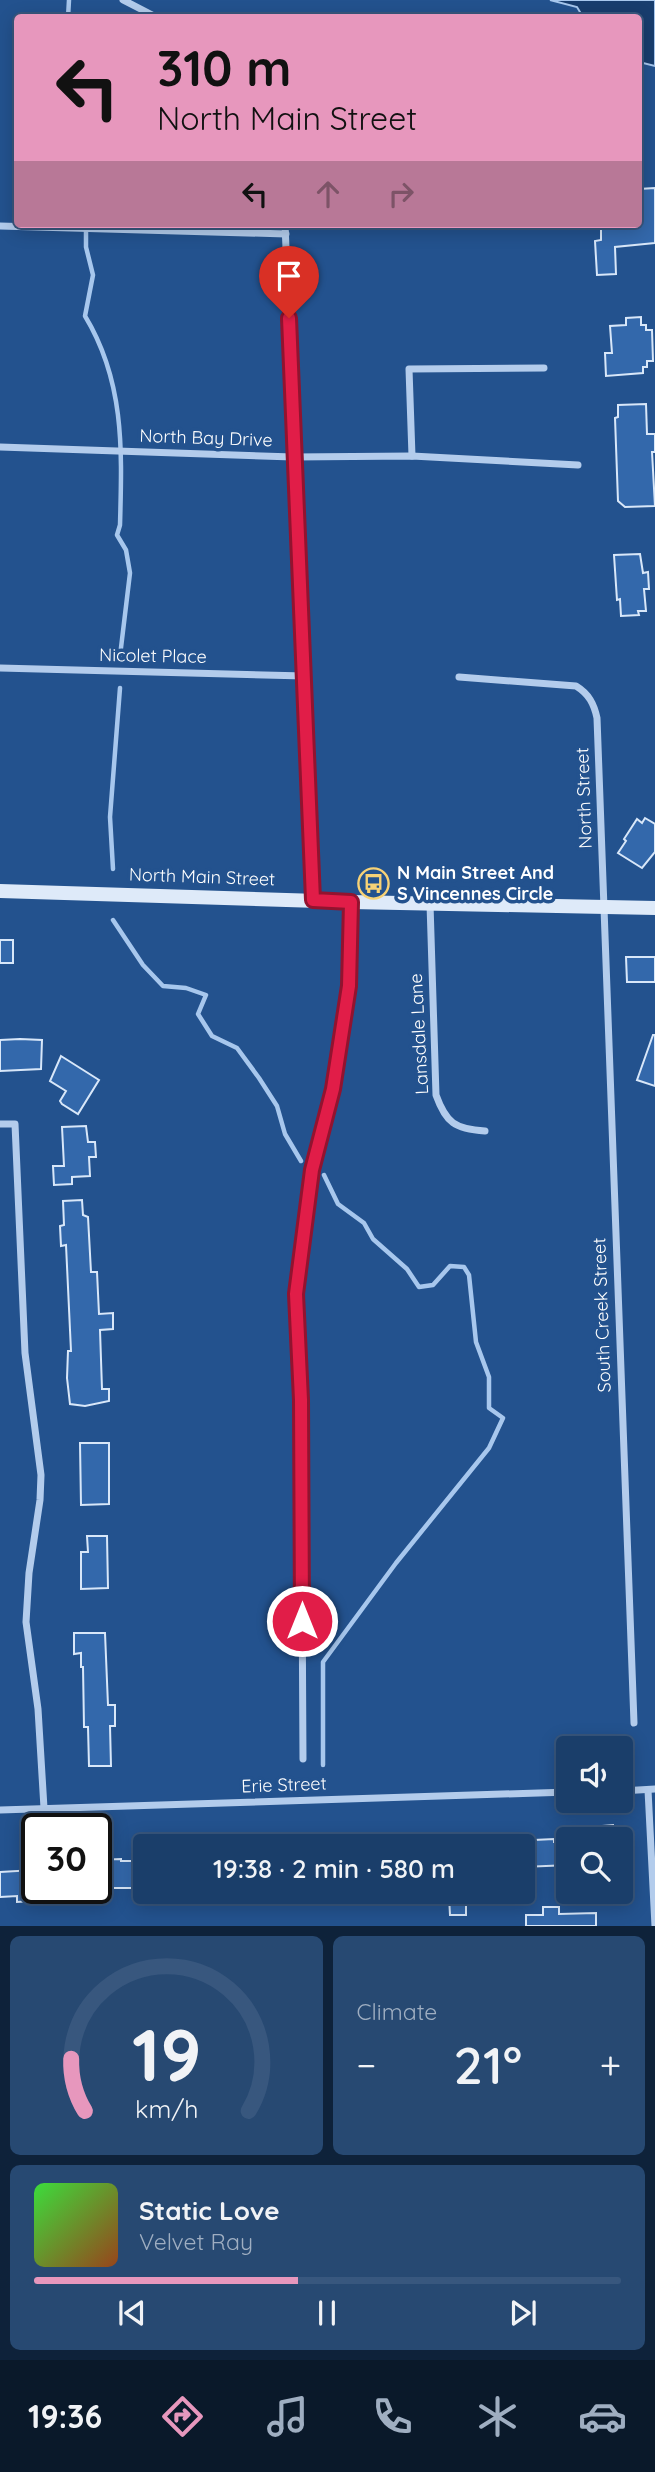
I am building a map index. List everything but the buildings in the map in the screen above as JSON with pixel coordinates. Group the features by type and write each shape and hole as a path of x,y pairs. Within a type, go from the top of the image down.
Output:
{"main road":[{"name":"North Main Street","path":"0,891 655,908"}],"street":[{"path":"123,0 150,14"},
{"path":"92,228 286,234"},
{"path":"285,228 313,900"},
{"path":"412,456 409,369 544,368"},
{"name":"North Bay Drive","path":"0,447 293,457 412,456 578,465"},
{"name":"Nicolet Place","path":"0,668 305,676"},
{"name":"North Street","path":"459,677 576,686 585,692 594,705 597,718 603,906"},
{"path":"303,1759 301,1400 296,1294 312,1170 333,1089 349,986 351,902"},
{"name":"Lansdale Lane","path":"430,904 433,1078 436,1095 442,1112 452,1123 466,1130 485,1131"},
{"name":"South Creek Street","path":"603,906 634,1723"},
{"path":"0,1124 15,1124 25,1353 41,1475 26,1622 27,1646 38,1709 44,1808"},
{"path":"633,1790 651,1790 655,1926"},
{"name":"Erie Street","path":"0,1810 556,1792"}],"water":[{"path":"550,0 655,0 655,66 642,63 642,14 581,14 577,7"}],"waterway":[{"path":"68,14 69,0"},
{"path":"86,228 86,247 93,275 85,316 108,366 118,418 121,470 120,525 117,535 126,550 130,573 120,656"},
{"path":"113,869 110,817 120,688"},
{"path":"113,920 143,965 163,986 186,988 206,995 198,1014 212,1036 237,1048 259,1078 277,1106 285,1134 301,1161"},
{"path":"323,1765 323,1662 396,1563 489,1448 503,1418 489,1408 489,1377 476,1342 469,1275 464,1267 450,1266 433,1285 419,1287 407,1269 373,1239 364,1223 338,1204 324,1175"}],"place":[{"name":"N Main Street And S Vincennes Circle","path":"374,883"}],"route":[{"path":"289,318 313,900 351,902 349,986 333,1089 312,1170 296,1294 301,1400 302,1621"}]}
